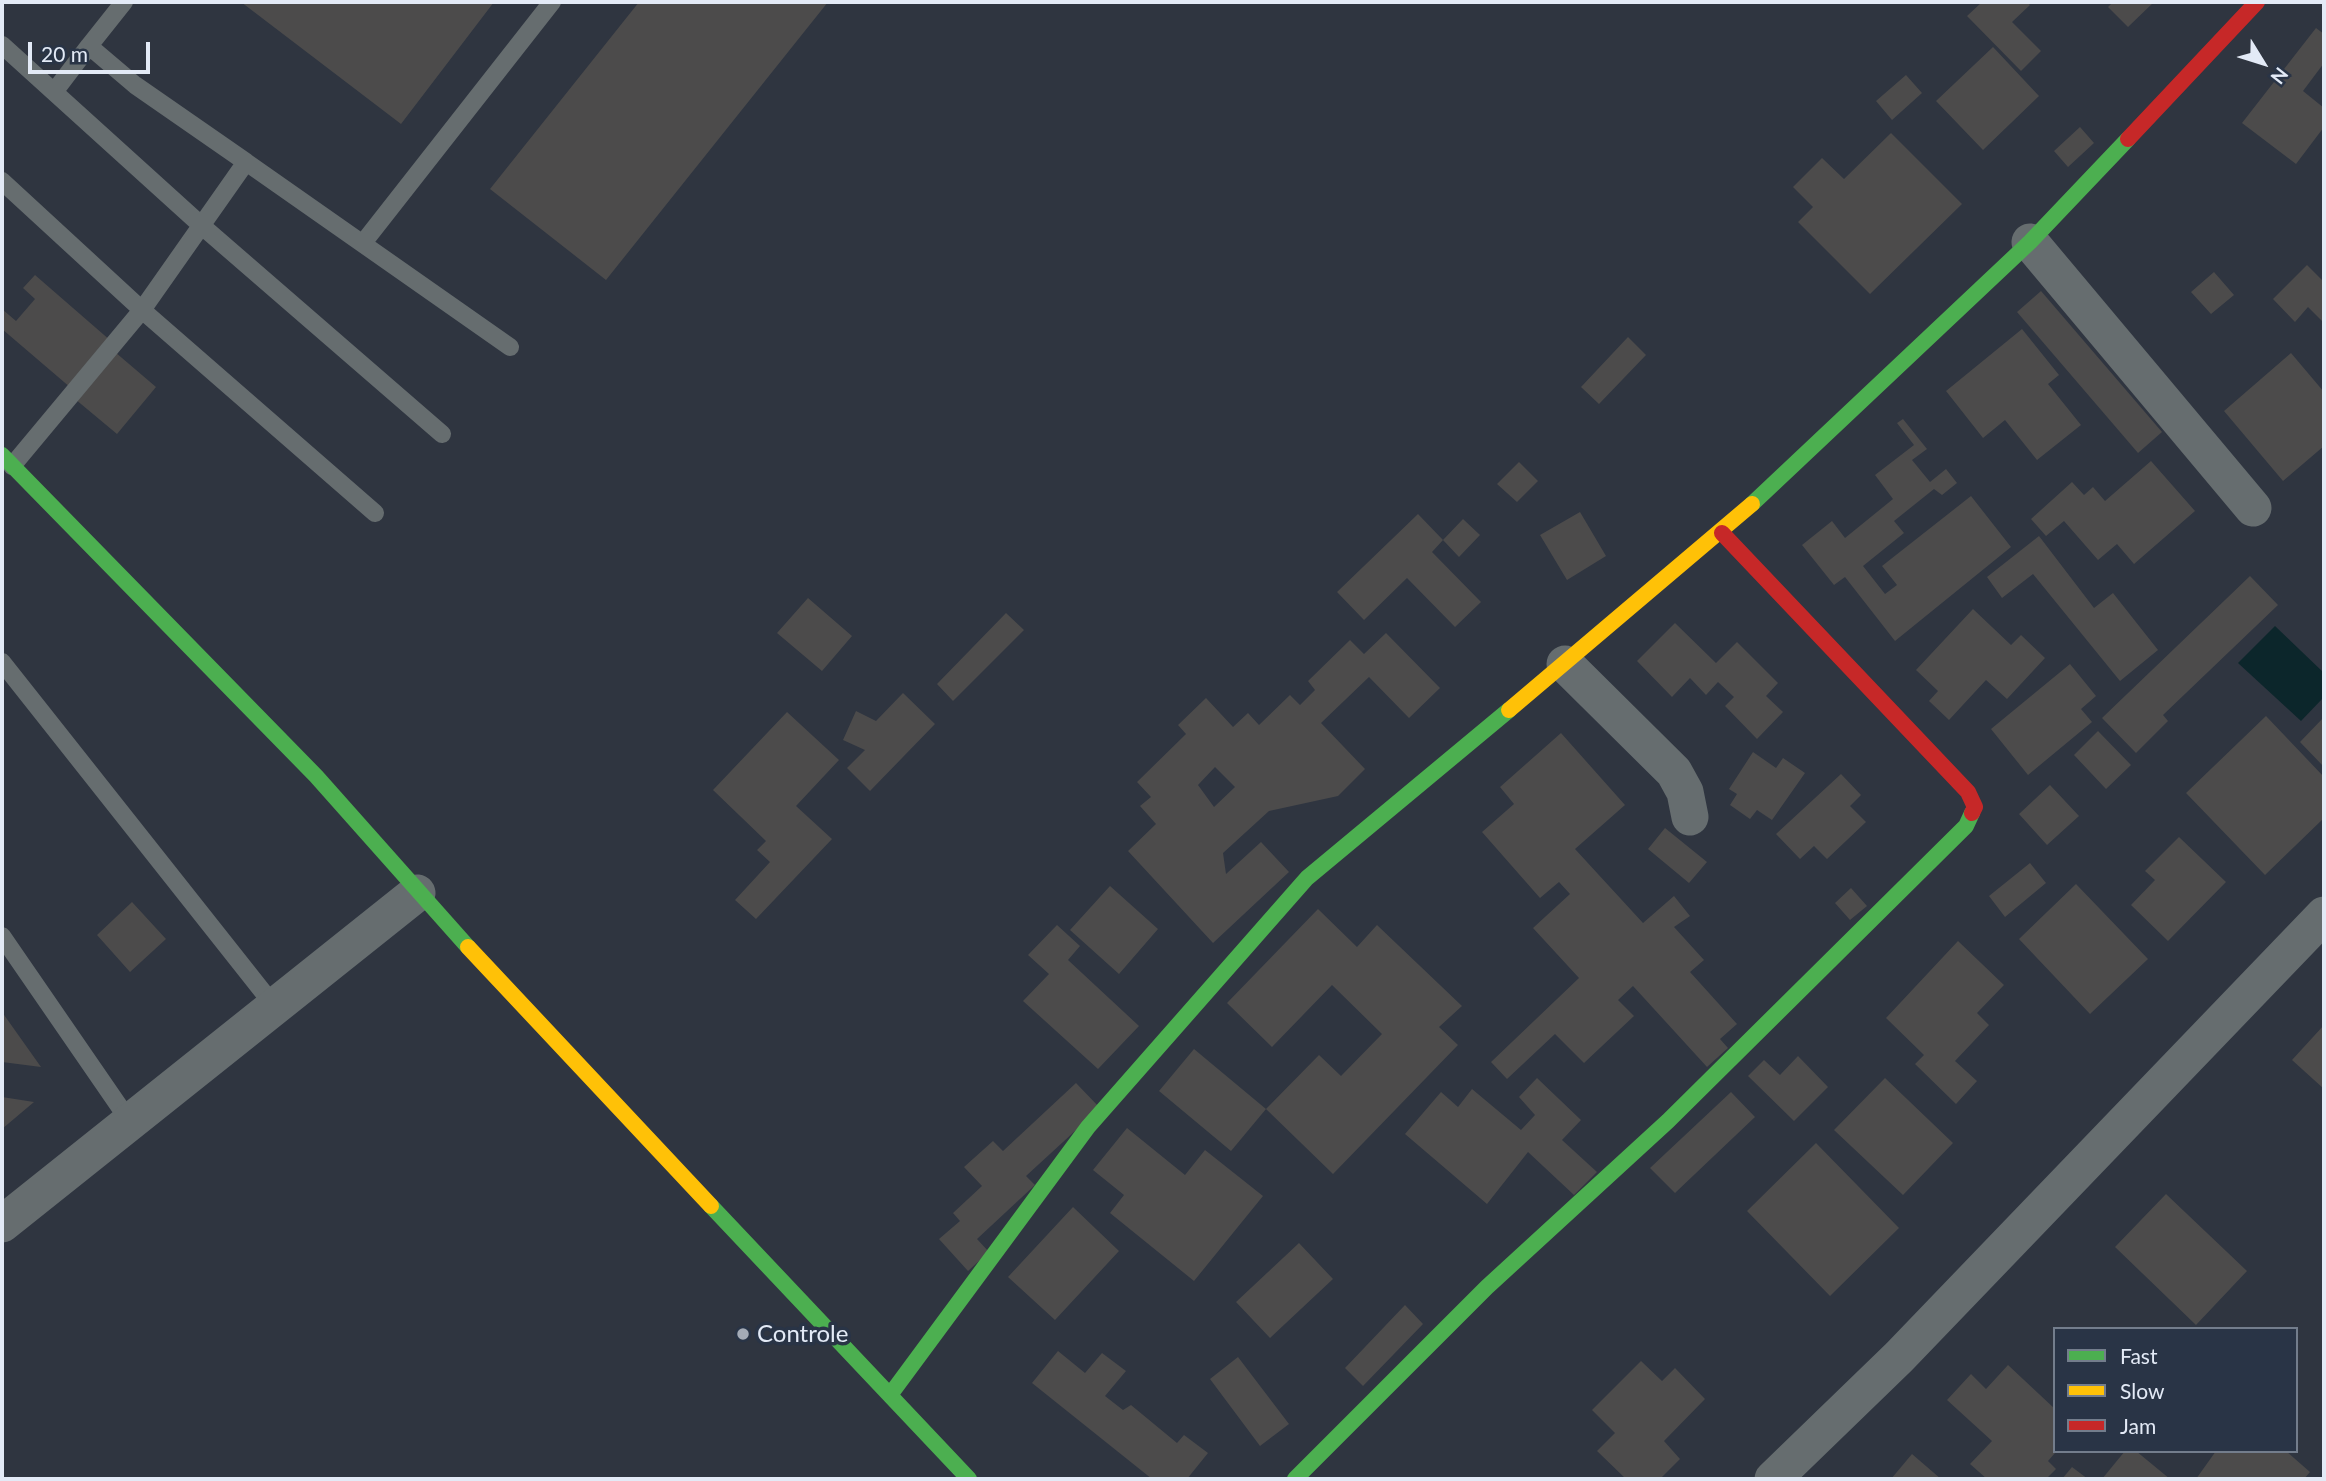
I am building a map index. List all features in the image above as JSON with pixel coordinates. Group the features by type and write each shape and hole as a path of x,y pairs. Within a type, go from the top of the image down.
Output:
{"main road":[{"path":"890,1395 1088,1127 1307,878 1722,533 2030,242 2257,2"},
{"path":"7,460 316,776 417,893 968,1479"},
{"path":"1295,1479 1487,1287 1668,1121 1966,827 1975,807 1968,792 1722,533"}],"street":[{"path":"2030,242 2253,508"},
{"path":"1565,664 1674,772 1685,792 1690,817"},
{"path":"2,1224 417,893"},
{"path":"1773,1479 1899,1357 2324,915"}],"lane":[{"path":"54,92 124,2"},
{"path":"363,243 552,2"},
{"path":"2,45 202,226 442,433"},
{"path":"89,46 135,85 510,347"},
{"path":"7,460 142,310 246,162"},
{"path":"2,181 142,310 375,513"},
{"path":"2,663 275,1007"},
{"path":"2,936 130,1122"}],"shaded area":[{"path":"2275,626 2324,673 2324,697 2301,721 2238,663"}],"building":[{"path":"241,2 494,2 401,124"},
{"path":"639,2 828,2 606,280 490,189"},
{"path":"1982,2 2027,2 2030,5 2012,22 2041,51 2021,71 1967,16"},
{"path":"2113,2 2154,2 2128,27 2108,7"},
{"path":"2316,28 2324,34 2324,63 2303,91 2324,108 2324,127 2296,164 2242,123"},
{"path":"1993,47 2039,96 1983,150 1936,101"},
{"path":"1906,75 1922,93 1892,120 1876,101"},
{"path":"2080,127 2094,143 2068,167 2054,151"},
{"path":"1891,133 1962,204 1870,294 1798,222 1813,207 1793,187 1822,158 1844,179"},
{"path":"2307,265 2324,282 2324,323 2308,307 2295,322 2273,299"},
{"path":"2214,272 2234,295 2211,314 2191,292"},
{"path":"35,275 111,341 71,388 2,329 2,309 16,321 35,299 23,288"},
{"path":"2041,291 2162,432 2138,453 2017,312"},
{"path":"2022,329 2059,375 2048,384 2081,425 2037,460 2005,420 1983,438 1946,391"},
{"path":"1628,337 1646,355 1599,404 1581,387"},
{"path":"115,352 156,387 117,434 75,399"},
{"path":"2291,353 2324,392 2324,446 2283,481 2224,411"},
{"path":"1903,419 1927,449 1912,460 1930,482 1946,469 1957,483 1942,495 1934,489 1894,521 1904,533 1863,566 1885,594 1897,585 1882,566 1971,496 2011,547 1895,641 1845,577 1834,585 1802,545 1832,521 1845,538 1893,499 1875,475 1914,445 1897,423"},
{"path":"2151,461 2195,511 2134,564 2117,544 2098,560 2064,521 2046,536 2031,519 2072,482 2084,495 2093,487 2105,501"},
{"path":"1519,462 1538,481 1517,502 1497,484"},
{"path":"1580,512 1606,556 1567,580 1540,535"},
{"path":"1418,514 1443,540 1432,552 1481,602 1455,627 1407,578 1364,620 1337,592"},
{"path":"1463,519 1480,535 1459,557 1443,540"},
{"path":"2039,536 2094,608 2113,593 2158,650 2120,681 2033,574 2002,598 1987,577"},
{"path":"2250,576 2278,605 2163,715 2168,721 2136,753 2102,718"},
{"path":"808,598 852,636 822,671 777,633"},
{"path":"1973,609 2011,645 2021,635 2045,658 2007,699 1986,680 1949,720 1929,701 1938,691 1916,670"},
{"path":"1006,613 1024,630 953,701 937,684"},
{"path":"1675,623 1716,663 1737,642 1778,683 1766,696 1783,712 1757,739 1725,706 1734,697 1718,682 1706,695 1690,678 1672,697 1637,661"},
{"path":"1386,633 1440,688 1409,718 1369,677 1321,723 1365,769 1338,796 1269,811 1223,853 1226,874 1261,842 1289,872 1213,943 1128,851 1156,824 1140,806 1151,797 1137,782 1186,734 1178,725 1206,698 1233,727 1248,713 1259,725 1290,695 1300,705 1315,690 1308,681 1350,640 1364,654","holes":["1215,767 1235,787 1214,807 1198,785"]},
{"path":"2070,664 2096,696 2081,709 2092,722 2028,775 1991,729"},
{"path":"903,693 935,724 870,791 847,768 865,750 843,740 856,711 876,721"},
{"path":"787,712 839,760 796,806 832,839 756,919 735,900 770,862 757,850 766,841 713,790"},
{"path":"2266,716 2324,777 2324,818 2265,875 2186,793"},
{"path":"2324,717 2324,767 2300,742"},
{"path":"2098,731 2131,765 2106,789 2074,755"},
{"path":"1561,733 1625,805 1575,849 1643,923 1674,896 1690,916 1674,927 1704,960 1690,972 1737,1024 1720,1039 1728,1048 1707,1067 1633,986 1618,1000 1634,1016 1584,1063 1555,1034 1507,1079 1491,1062 1579,978 1533,928 1570,894 1559,882 1540,898 1482,832 1514,804 1500,787"},
{"path":"1753,752 1776,768 1783,758 1805,773 1772,820 1757,810 1750,819 1730,805 1737,794 1729,789"},
{"path":"1841,774 1861,795 1850,806 1866,822 1827,859 1814,846 1800,859 1776,834"},
{"path":"2050,785 2079,816 2047,845 2019,814"},
{"path":"1665,828 1707,862 1689,883 1648,849"},
{"path":"2179,837 2226,882 2168,941 2131,905 2155,880 2145,871"},
{"path":"2030,863 2046,883 2005,917 1989,896"},
{"path":"2076,884 2148,959 2090,1014 2019,939"},
{"path":"1110,886 1158,929 1119,974 1070,930"},
{"path":"1851,888 1867,906 1850,920 1835,903"},
{"path":"132,902 166,939 130,972 97,935"},
{"path":"1318,909 1357,947 1377,925 1462,1006 1439,1027 1458,1045 1333,1174 1266,1109 1319,1055 1341,1076 1382,1034 1332,985 1272,1047 1227,1003"},
{"path":"1057,925 1080,946 1068,960 1139,1026 1098,1069 1023,1001 1049,974 1028,955"},
{"path":"1958,941 2004,985 1977,1013 1989,1025 1955,1061 1977,1081 1956,1104 1915,1064 1924,1055 1886,1018"},
{"path":"2,1012 41,1067 2,1062"},
{"path":"2324,1025 2324,1089 2292,1060"},
{"path":"1194,1049 1266,1109 1231,1151 1159,1091"},
{"path":"1798,1056 1828,1087 1794,1121 1748,1076 1764,1060 1780,1075"},
{"path":"1537,1078 1581,1120 1562,1140 1597,1172 1574,1195 1528,1152 1487,1204 1405,1134 1441,1092 1458,1107 1472,1089 1521,1130 1535,1115 1519,1097"},
{"path":"1885,1078 1953,1143 1903,1195 1834,1130"},
{"path":"1076,1083 1100,1108 1026,1176 1035,1185 977,1239 989,1252 968,1271 939,1239 960,1221 953,1213 982,1186 964,1167 993,1141 1003,1151"},
{"path":"1731,1092 1755,1117 1675,1193 1650,1168"},
{"path":"2,1097 34,1102 2,1129"},
{"path":"1127,1128 1185,1175 1205,1150 1263,1196 1194,1281 1110,1213 1124,1195 1093,1170"},
{"path":"1816,1143 1899,1228 1830,1296 1747,1211"},
{"path":"2166,1194 2247,1271 2196,1325 2115,1247"},
{"path":"1073,1207 1119,1251 1055,1320 1008,1277"},
{"path":"1299,1243 1333,1279 1270,1338 1236,1302"},
{"path":"1405,1305 1423,1324 1363,1386 1345,1368"},
{"path":"1058,1351 1085,1373 1102,1353 1126,1371 1105,1396 1123,1410 1131,1405 1177,1443 1184,1435 1208,1453 1187,1479 1152,1479 1032,1383"},
{"path":"1238,1357 1289,1424 1260,1446 1210,1379"},
{"path":"1641,1361 1662,1381 1675,1368 1705,1399 1664,1441 1680,1459 1660,1479 1626,1479 1597,1451 1615,1433 1592,1410"},
{"path":"2008,1365 2053,1407 2055,1453 2048,1461 2056,1469 2046,1479 1987,1479 1970,1464 1992,1441 1947,1400 1971,1374 1986,1389"},
{"path":"2123,1453 2138,1453 2170,1479 2102,1479"},
{"path":"2215,1453 2288,1453 2310,1472 2304,1479 2196,1479"},
{"path":"1912,1454 1941,1479 1891,1479"},
{"path":"2072,1467 2088,1479 2062,1479"}],"traffic: fast":[{"path":"1752,504 2030,242 2128,139"},
{"path":"2,455 316,776 468,947"},
{"path":"890,1395 1088,1127 1307,878 1509,710"},
{"path":"1295,1479 1487,1287 1668,1121 1966,826 1972,813"},
{"path":"711,1206 969,1479"}],"traffic: slow":[{"path":"1509,710 1752,504"},
{"path":"468,947 711,1206"}],"traffic: jam":[{"path":"2128,139 2257,2"},
{"path":"1722,533 1968,792 1975,807 1972,813"}],"place":[{"name":"Controle","path":"743,1334"}]}
